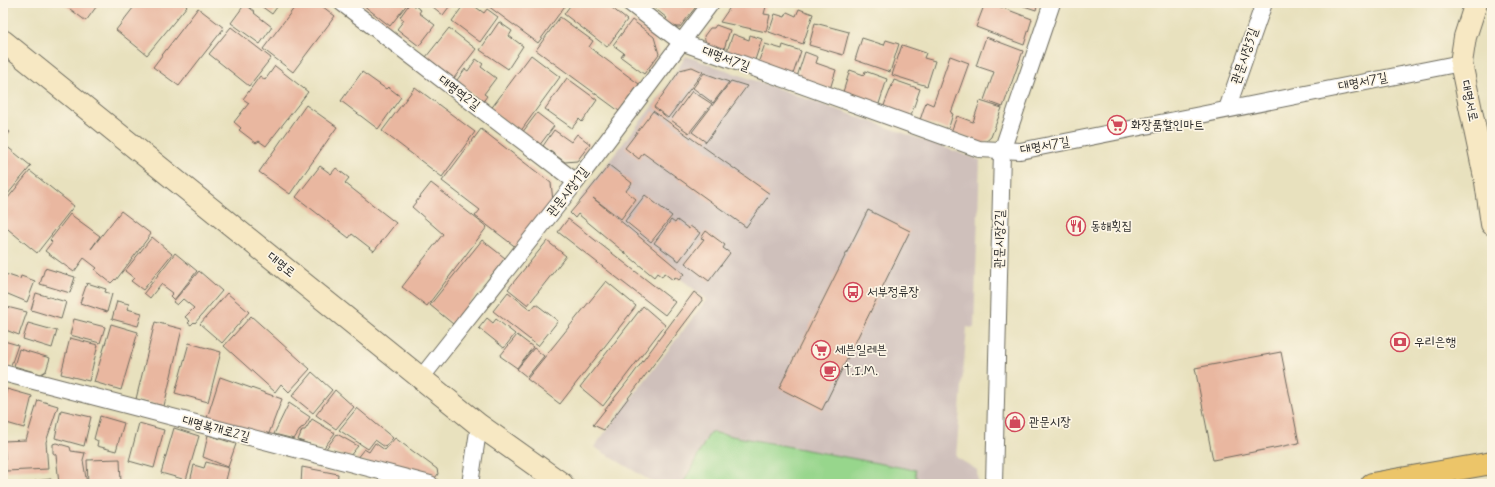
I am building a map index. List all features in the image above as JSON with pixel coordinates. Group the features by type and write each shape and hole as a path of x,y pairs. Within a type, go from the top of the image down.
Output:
{"main road":[{"name":"대명서로","path":"1476,3 1465,37 1461,63 1489,182 1492,224"},
{"name":"대명로","path":"3,41 479,425 562,484"},
{"path":"1373,484 1492,463"}],"street":[{"name":"대명역2길","path":"342,3 576,182"},
{"name":"대명서7길","path":"630,3 680,42 979,149 1002,151 1020,151 1461,63"},
{"name":"관문시장1길","path":"421,378 576,182 680,42 711,3"},
{"name":"관문시장2길","path":"994,484 1002,151 1052,3"},
{"name":"관문시장3길","path":"1227,109 1264,3"},
{"name":"대명복개로2길","path":"3,373 430,484"},
{"path":"470,484 479,425"}],"shaded area":[{"name":"서부정류장","path":"686,56 980,160 974,328 967,327 956,457 977,470 978,484 917,484 915,470 710,432 683,484 656,484 594,447 707,299 578,201 662,94"}],"green space":[{"path":"710,432 915,470 917,484 683,484"}],"building":[{"path":"62,3 99,3 86,21"},
{"path":"137,3 183,3 187,6 147,55 116,30"},
{"path":"257,3 280,3 272,14"},
{"path":"298,3 318,3 335,16 293,72 263,49"},
{"path":"364,3 408,3 390,26 363,5"},
{"path":"410,3 421,10 419,13 435,25 419,46 397,29 404,20 400,17"},
{"path":"428,3 452,3 443,15"},
{"path":"465,3 470,3 484,13 487,9 498,17 480,42 452,21"},
{"path":"484,3 567,3 538,43"},
{"path":"572,3 606,3 627,20 607,47 564,14"},
{"path":"648,3 699,3 680,27 671,27 664,21 667,18"},
{"path":"733,3 767,3 764,14 770,15 766,32 720,22"},
{"path":"985,3 990,3 1032,19 1024,45 976,27"},
{"path":"1015,3 1038,3 1036,10"},
{"path":"245,4 272,27 260,44 231,23"},
{"path":"198,8 224,28 179,86 153,67"},
{"path":"799,9 813,14 803,44 769,32 775,14 785,17 787,12 796,16"},
{"path":"560,17 593,41 589,47 639,84 619,111 536,50"},
{"path":"632,20 654,37 659,54 644,74 621,57 624,53 613,45"},
{"path":"499,22 512,31 509,36 523,46 508,69 480,50"},
{"path":"815,23 849,32 843,55 809,45"},
{"path":"716,25 730,30 723,52 707,47 704,36 710,28 714,28"},
{"path":"231,27 271,58 249,86 209,54"},
{"path":"449,28 476,49 454,78 426,57"},
{"path":"733,34 749,40 750,35 762,39 754,63 726,54"},
{"path":"986,37 1023,51 1003,107 984,100 994,72 976,66"},
{"path":"862,38 884,45 886,40 899,44 890,72 855,60"},
{"path":"765,44 782,49 783,45 801,51 792,77 757,66"},
{"path":"902,45 926,53 924,58 935,61 927,86 892,75"},
{"path":"805,52 818,57 816,63 836,70 830,89 797,77"},
{"path":"531,55 560,77 520,132 490,110"},
{"path":"950,56 969,63 951,113 953,114 948,130 920,120 926,102 933,105"},
{"path":"476,59 483,64 481,67 496,78 484,94 487,96 482,103 457,80 465,69 468,71"},
{"path":"275,66 308,92 266,146 259,141 256,143 239,130 241,128 234,122 249,103 243,99 260,76 265,80"},
{"path":"692,67 703,72 668,118 654,107 680,70"},
{"path":"850,70 864,75 865,71 887,79 878,107 842,95"},
{"path":"362,72 386,89 388,87 401,97 378,129 341,101"},
{"path":"704,73 729,82 713,103 693,88"},
{"path":"567,78 597,100 582,122 579,119 572,128 545,109"},
{"path":"894,80 920,89 910,118 883,108"},
{"path":"731,81 747,86 706,142 692,132"},
{"path":"415,87 475,132 442,177 382,131"},
{"path":"692,91 712,104 689,133 671,120"},
{"path":"980,101 1002,108 991,137 983,144 951,132 957,116 973,122"},
{"path":"306,105 337,127 290,194 259,172"},
{"path":"653,111 770,194 746,227 643,153 639,159 625,148"},
{"path":"537,113 554,126 539,146 522,133"},
{"path":"3,127 10,132 3,141"},
{"path":"481,129 551,183 553,201 517,248 475,216 480,210 442,181"},
{"path":"554,130 571,142 577,134 590,144 577,161 565,162 543,146"},
{"path":"5,145 31,166 3,200 3,147"},
{"path":"609,165 632,183 626,191 636,199 621,219 593,198 684,274 679,280 675,277 673,280 664,273 662,277 657,273 654,277 578,214 575,218 570,213"},
{"path":"320,166 331,174 336,168 349,178 345,183 396,223 374,251 352,234 349,238 296,197"},
{"path":"30,171 74,206 37,253 3,225 3,204"},
{"path":"431,183 487,227 427,306 402,287 443,234 412,207"},
{"path":"645,195 672,216 651,242 625,221"},
{"name":"서부정류장","path":"868,210 910,231 822,410 779,388"},
{"path":"121,211 151,234 116,280 115,279 111,283 95,270 97,268 84,258 74,272 45,251 52,242 50,240 70,214 100,236 91,249"},
{"path":"568,219 675,302 665,315 558,232"},
{"path":"671,220 675,223 677,220 689,229 690,226 700,233 679,261 654,243"},
{"path":"706,231 725,245 723,248 730,253 709,281 685,263 704,239 701,238"},
{"path":"152,237 172,254 143,290 131,281 134,278 125,271"},
{"path":"482,240 505,258 453,324 430,305"},
{"path":"547,241 566,256 528,305 508,289"},
{"path":"175,253 197,271 174,300 170,296 173,293 161,284 150,298 144,293"},
{"path":"45,268 75,277 70,293 40,284"},
{"path":"199,271 222,291 195,323 194,322 191,325 188,323 190,321 185,317 194,308 183,299 177,305 173,302"},
{"path":"5,274 20,279 21,276 35,281 27,302 3,292 3,275 5,276"},
{"path":"606,281 636,306 560,404 527,379"},
{"path":"87,283 106,289 105,292 112,294 107,312 80,303"},
{"path":"508,292 531,310 536,304 558,321 538,346 493,311"},
{"path":"694,292 703,299 604,430 593,425 631,377"},
{"path":"36,293 66,302 61,319 31,310"},
{"path":"227,293 249,312 222,343 200,324"},
{"path":"117,301 129,304 127,309 142,313 138,326 112,319"},
{"path":"3,306 27,312 19,335 3,329"},
{"path":"643,306 665,325 603,406 580,387"},
{"path":"251,316 310,369 289,392 281,384 275,392 224,346"},
{"path":"487,318 493,323 496,319 515,334 504,348 479,328"},
{"path":"74,319 105,327 100,343 70,335"},
{"path":"155,322 182,329 164,406 136,399"},
{"path":"28,323 57,331 52,348 23,339"},
{"path":"111,324 138,332 121,390 94,382"},
{"path":"517,335 533,347 517,368 500,356"},
{"path":"70,338 98,345 89,381 61,374"},
{"path":"4,341 18,345 9,371 3,370"},
{"path":"189,343 221,352 208,402 175,393"},
{"path":"534,348 544,356 527,377 517,369"},
{"path":"19,349 50,358 46,371 41,374 14,366"},
{"path":"1281,352 1299,443 1213,460 1195,368"},
{"path":"312,372 332,390 313,413 292,396"},
{"path":"220,377 282,399 268,436 207,418"},
{"path":"7,389 32,396 24,428 3,422 3,402"},
{"path":"335,390 354,407 336,429 316,415"},
{"path":"38,400 58,406 46,442 48,469 6,471 4,441 26,440"},
{"path":"289,403 310,417 294,439 274,434"},
{"path":"357,408 393,438 385,447 375,440 368,449 339,430"},
{"path":"61,410 91,417 84,446 55,438"},
{"path":"100,416 124,423 116,451 97,446 98,441 94,439"},
{"path":"312,419 335,433 323,449 298,440 302,430 305,430"},
{"path":"139,423 164,430 154,468 129,461"},
{"path":"174,428 199,436 186,480 161,473"},
{"path":"337,434 358,446 349,457 325,450"},
{"path":"208,435 236,444 228,467 203,457"},
{"path":"395,438 437,469 438,474 435,478 356,459 364,449 369,452 375,443 385,450"},
{"path":"56,443 70,447 71,451 85,453 83,460 87,484 59,484 56,455 53,453 53,444"},
{"path":"120,459 121,484 88,484 87,460"},
{"path":"206,462 229,468 225,484 197,484 190,482 194,465 204,468"},
{"path":"302,467 338,474 337,484 301,484"},
{"path":"51,479 52,484 35,484 35,481"}],"place":[{"name":"화장품할인마트","path":"1117,125"},
{"name":"동해횟집","path":"1076,226"},
{"name":"서부정류장","path":"853,292"},
{"name":"우리은행","path":"1400,342"},
{"name":"세븐일레븐","path":"821,350"},
{"name":"T.I.M.","path":"830,371"},
{"name":"관문시장","path":"1015,422"}]}
